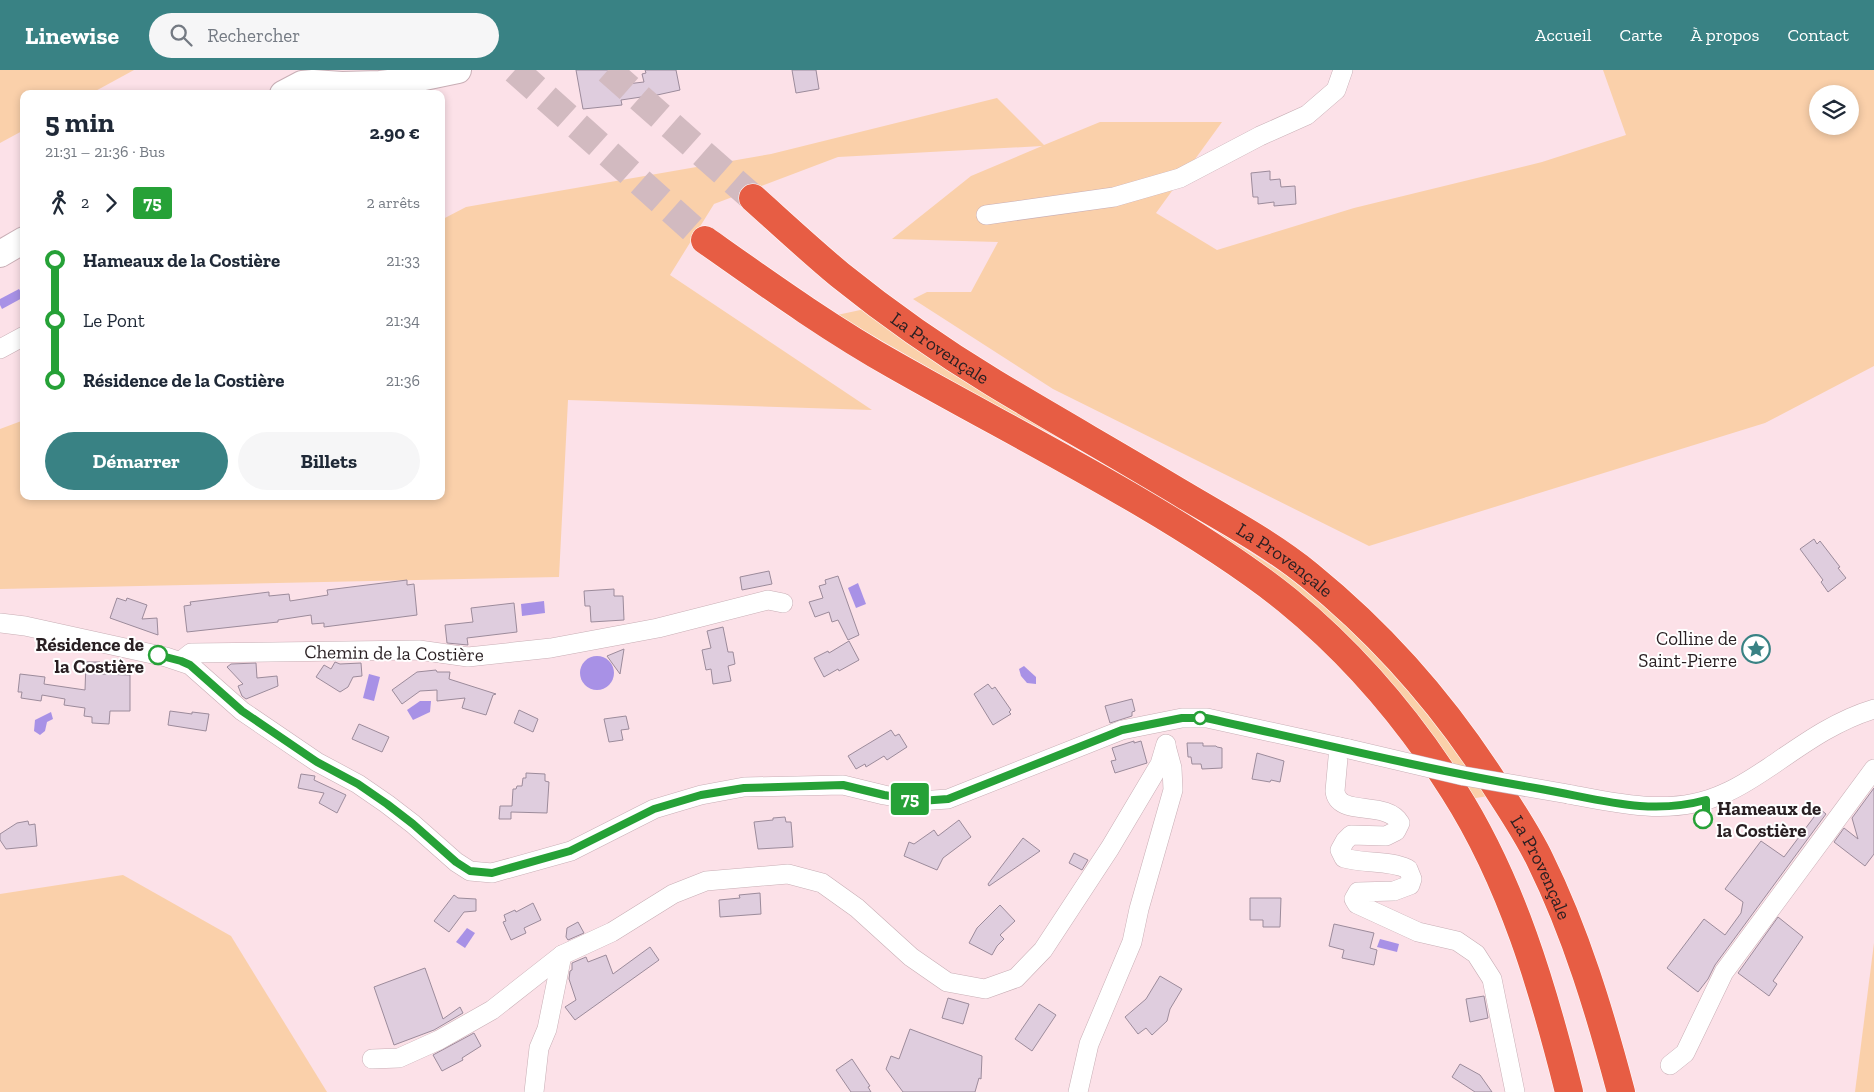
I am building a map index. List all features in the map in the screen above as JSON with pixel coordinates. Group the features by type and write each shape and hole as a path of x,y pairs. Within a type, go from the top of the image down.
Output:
{"highway":[{"name":"La Provençale","path":"753,198 842,276 927,339 991,381 1256,538 1308,574 1358,618 1402,661 1436,700 1471,747 1540,859 1589,983 1621,1092"},
{"name":"La Provençale","path":"705,240 774,288 892,364 1109,484 1204,540 1290,602 1342,650 1421,744 1455,792 1495,867 1519,923 1538,979 1569,1092"}],"street":[{"path":"291,90 302,84 308,84 342,90 405,81 458,70"},
{"path":"986,216 1114,197 1180,178 1260,136 1306,115 1336,90 1344,70"},
{"path":"0,254 20,242"},
{"path":"0,349 20,338"},
{"name":"Chemin de la Costière","path":"181,661 191,653 419,650 468,658 551,648 658,628 768,600 783,603"},
{"path":"0,622 181,661 190,665 242,711 317,762 358,784 387,804 456,862 470,871 492,873 570,851 654,809 701,795 744,788 843,785 920,801 948,799 1122,730 1182,718 1206,718 1464,776 1642,807 1675,806 1725,794 1833,725 1859,713 1874,709"},
{"path":"1078,1092 1089,1044 1132,942 1173,790 1172,768 1161,721"},
{"path":"372,1059 399,1058 439,1040 492,1010 562,955 612,932 673,894 706,881 788,874 822,884 857,908 911,957 947,982 985,989 1016,978 1043,950 1120,832 1160,764 1166,744"},
{"path":"1344,748 1335,791 1336,798 1341,804 1387,812 1396,817 1400,823 1396,831 1386,836 1350,835 1340,850 1344,858 1359,862 1399,864 1408,869 1412,879 1410,886 1394,891 1358,892 1354,898 1356,904 1418,932 1457,942 1476,954 1492,979 1515,1092"},
{"path":"1670,1065 1685,1053 1724,972 1874,769"},
{"path":"534,1092 539,1048 547,1029 562,955"}],"shaded area":[{"path":"0,70 134,70 97,90 20,90 20,132 0,143"},
{"path":"1603,70 1874,70 1874,366 1765,423 1369,546 1053,389 913,299 927,292 971,292 998,242 892,239 971,176 1042,146 838,157 714,204 670,275 872,410 568,400 559,577 0,589 0,429 20,422 20,500 445,500 445,218 466,207 771,154 997,98 1044,145 1100,122 1222,122 1156,213 1217,250 1354,208 1542,162 1626,135"},
{"path":"19,289 20,291 20,299 2,309 0,299"},
{"path":"865,309 1061,439 971,392 837,315"},
{"path":"1218,532 1286,575 1357,634 1422,705 1488,796 1470,799 1302,599"},
{"path":"858,583 866,604 856,608 848,588"},
{"path":"544,601 545,613 522,616 521,604"},
{"path":"597,656 604,657 609,661 613,666 613,680 609,685 604,689 597,690 590,689 585,685 581,680 580,673 581,666 585,661 590,657"},
{"path":"1024,666 1036,677 1036,684 1027,683 1021,676 1019,669"},
{"path":"369,674 380,677 374,701 363,698"},
{"path":"420,701 431,701 430,712 413,720 407,710"},
{"path":"51,712 53,719 47,722 45,731 40,735 34,731 35,720"},
{"path":"123,875 231,936 327,1092 0,1092 0,894"},
{"path":"467,928 475,933 465,948 456,942"},
{"path":"1380,939 1399,944 1397,952 1377,947"},
{"path":"1874,943 1874,1092 1855,1092"}],"building":[{"path":"576,70 616,70 618,85 644,82 642,74 646,73 645,70 676,70 680,90 648,97 621,100 622,105 583,109"},
{"path":"792,70 816,70 819,89 796,93"},
{"path":"1270,171 1270,180 1280,179 1281,187 1295,186 1296,204 1274,206 1274,202 1258,204 1258,197 1253,197 1251,173"},
{"path":"1814,539 1817,544 1820,541 1846,578 1828,592 1821,582 1823,580 1800,549"},
{"path":"769,571 772,584 742,590 740,577"},
{"path":"838,576 859,635 848,640 838,620 832,622 829,612 815,617 809,602 823,598 819,586 826,584 825,580"},
{"path":"407,580 407,585 414,584 417,615 324,627 324,623 312,624 311,615 278,620 278,622 187,632 184,606 191,605 190,602 269,592 269,596 289,594 290,601 328,595 327,590"},
{"path":"614,589 614,596 623,596 624,620 591,622 590,606 585,606 584,591"},
{"path":"117,598 126,601 127,598 147,605 142,619 157,618 158,635 110,618"},
{"path":"514,603 517,632 467,638 468,645 447,643 445,625 473,622 471,608"},
{"path":"723,627 728,652 733,652 735,664 728,666 731,681 713,684 711,669 706,670 702,650 711,648 707,631"},
{"path":"849,641 859,660 824,677 814,658 828,651 829,653"},
{"path":"624,649 620,674 607,656"},
{"path":"86,662 100,662 100,674 130,675 130,711 110,711 109,724 92,723 92,717 84,716 85,708 64,705 65,699 42,695 41,701 21,698 22,692 18,692 20,674 45,677 44,684 85,690"},
{"path":"335,662 340,664 361,663 362,676 353,677 348,687 340,692 316,677 324,665 331,669"},
{"path":"256,663 257,678 277,676 278,686 246,699 242,696 238,686 243,684 227,667 231,664"},
{"path":"436,670 437,672 450,672 449,679 496,694 493,695 486,715 462,708 465,698 437,701 437,690 420,691 402,704 392,690 417,672"},
{"path":"988,684 992,689 995,687 1011,710 1009,712 1011,714 993,725 974,694"},
{"path":"1132,699 1135,711 1132,712 1132,716 1110,723 1105,706"},
{"path":"519,710 538,719 533,732 514,723"},
{"path":"170,711 209,714 206,731 168,725"},
{"path":"626,716 629,729 621,730 623,740 609,742 604,719"},
{"path":"359,724 389,737 382,752 352,739"},
{"path":"891,730 895,736 899,734 907,747 887,760 884,756 866,767 865,764 856,769 848,756"},
{"path":"1134,741 1134,743 1141,741 1147,763 1115,773 1111,761 1116,760 1112,748"},
{"path":"1187,743 1203,743 1203,746 1222,748 1222,768 1202,769 1201,764 1192,764 1191,757 1188,757"},
{"path":"1257,753 1284,761 1280,782 1252,779"},
{"path":"526,773 545,774 545,781 549,782 547,813 511,812 511,819 499,819 500,806 512,806 513,789 516,789 517,786 522,786"},
{"path":"301,774 315,776 314,780 346,795 337,813 319,803 324,793 298,788"},
{"path":"1874,788 1874,854 1865,866 1834,842 1844,828 1858,839 1852,818"},
{"path":"1820,809 1826,814 1715,965 1708,979 1698,992 1667,968 1704,919 1725,935 1741,913 1743,902 1725,889 1761,841 1784,857"},
{"path":"785,817 786,822 791,822 793,847 758,849 754,822"},
{"path":"959,820 971,837 943,858 937,870 904,856 909,842 914,844 934,830 938,836"},
{"path":"28,821 29,825 35,824 37,846 6,849 0,840 0,834 17,823"},
{"path":"1023,838 1040,851 989,886 988,884"},
{"path":"1074,853 1088,860 1082,870 1069,863"},
{"path":"760,893 761,914 720,917 719,900 740,898 739,895"},
{"path":"454,895 458,898 476,899 476,911 464,912 449,932 434,921"},
{"path":"1250,898 1281,898 1280,927 1263,927 1263,920 1250,920"},
{"path":"533,903 541,920 524,928 526,933 511,940 503,922 506,921 504,915 515,910 516,912"},
{"path":"1000,905 1015,921 1000,935 1004,939 992,955 969,943 977,928"},
{"path":"1778,917 1803,937 1773,981 1777,984 1769,996 1738,973"},
{"path":"578,922 584,933 568,940 566,937 567,928"},
{"path":"1334,924 1374,933 1370,948 1377,950 1374,965 1342,958 1344,950 1329,946"},
{"path":"650,947 659,960 575,1020 565,1007 576,1000 569,979 572,963 586,957 588,962 606,955 613,974"},
{"path":"425,968 443,1019 460,1007 463,1013 434,1030 394,1045 374,987"},
{"path":"1160,976 1182,989 1170,1009 1167,1021 1152,1035 1146,1028 1138,1034 1125,1017 1146,999"},
{"path":"1484,996 1488,1018 1470,1022 1466,999"},
{"path":"948,998 969,1004 963,1024 942,1018"},
{"path":"1039,1004 1056,1015 1032,1051 1015,1039"},
{"path":"910,1029 982,1056 981,1079 979,1078 975,1092 903,1092 886,1069 891,1056 899,1059"},
{"path":"474,1033 481,1046 462,1058 463,1060 442,1071 433,1055"},
{"path":"852,1059 870,1086 868,1087 871,1092 851,1092 836,1070"},
{"path":"1460,1064 1480,1075 1492,1092 1475,1092 1452,1077"}],"tunnel":[{"path":"515,70 705,240"},
{"path":"608,70 753,198"}],"bus line":[{"name":"75","path":"158,655 190,665 242,711 317,762 358,784 387,804 456,862 470,871 492,873 570,851 654,809 701,795 744,788 791,785 843,785 920,801 948,799 1122,730 1161,721 1195,717 1349,749 1464,776 1621,804 1656,808 1692,804 1706,800 1706,811 1703,819"}],"place":[{"name":"Colline de Saint-Pierre","path":"1756,649"},
{"name":"Résidence de la Costière","path":"158,655"},
{"name":"Hameaux de la Costière","path":"1703,819"}]}
